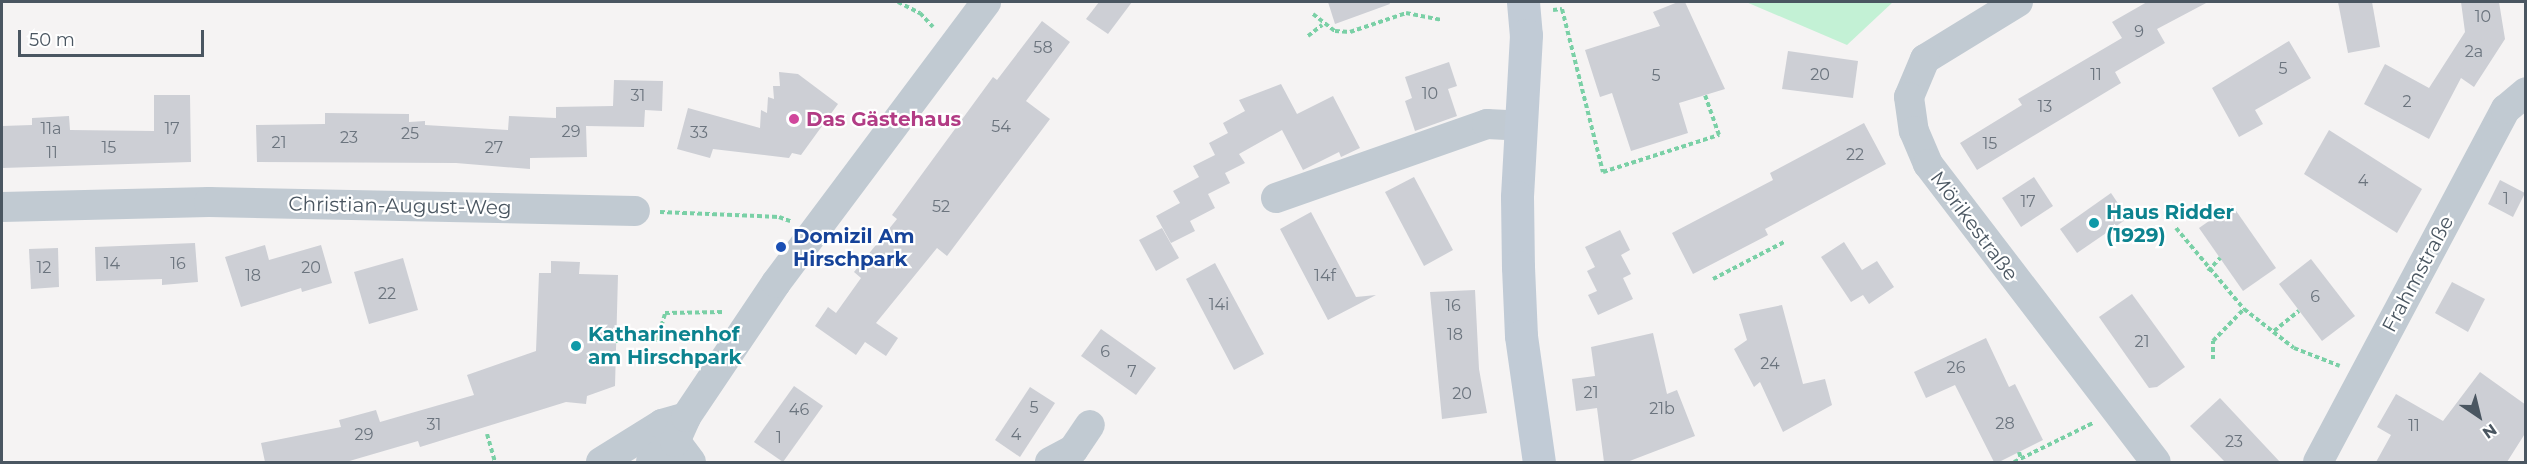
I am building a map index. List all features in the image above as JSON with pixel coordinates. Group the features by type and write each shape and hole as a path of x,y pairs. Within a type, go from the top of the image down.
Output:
{"main road":[{"path":"1532,6 1526,35 1517,197 1521,336 1539,462"}],"street":[{"path":"651,462 679,436 794,258 986,2"},
{"name":"Mörikestraße","path":"2018,2 1925,59 1909,97 1914,130 1928,164 2115,412 2156,462"},
{"name":"Frahmstraße","path":"2318,462 2506,109 2526,92"},
{"path":"1276,198 1487,124 1522,126"},
{"name":"Christian-August-Weg","path":"2,207 209,202 635,211"},
{"path":"1050,462 1073,450 1090,425"},
{"path":"618,459 679,436"}],"path":[{"path":"898,2 920,13 934,28"},
{"path":"1532,6 1562,9 1603,172 1719,135 1705,95"},
{"path":"1313,14 1322,25 1335,31 1350,32 1406,13 1442,20"},
{"path":"1308,36 1322,25"},
{"path":"635,211 779,217 798,224"},
{"path":"2176,228 2208,271 2244,309 2315,359 2346,368"},
{"path":"1713,279 1784,242"},
{"path":"2208,271 2220,258"},
{"path":"2213,359 2213,341 2244,309"},
{"path":"616,340 657,340 665,313 721,311 734,315"},
{"path":"2274,331 2300,311"},
{"path":"2014,462 2115,412"},
{"path":"487,434 495,462"},
{"path":"2019,452 2021,459"}],"green space":[{"path":"1746,2 1893,2 1847,45"}],"building":[{"path":"1099,2 1132,2 1108,34 1086,19"},
{"path":"1328,2 1389,2 1390,4 1335,24"},
{"path":"1678,2 1685,2 1725,89 1679,103 1688,133 1631,151 1612,93 1600,97 1585,50 1660,26 1653,12"},
{"path":"2147,2 2208,2 2157,29 2165,43 2115,72 2121,83 1977,170 1960,143 2022,105 2018,99 2122,38 2112,22"},
{"path":"2338,2 2372,2 2380,47 2348,53"},
{"path":"2461,2 2499,2 2505,39 2474,87 2461,78 2429,139 2364,104 2385,64 2429,88 2465,32"},
{"path":"1042,21 1070,42 1026,101 1050,119 947,256 937,248 876,323 898,338 886,356 865,342 856,355 815,326 828,307 836,313 861,278 854,272 897,219 892,215 993,77 997,80"},
{"path":"2289,41 2311,78 2255,110 2263,124 2239,137 2212,88"},
{"path":"1788,51 1858,61 1853,98 1782,89"},
{"path":"1449,62 1457,86 1448,89 1457,116 1415,131 1405,101 1412,98 1405,77"},
{"name":"Das Gästehaus","path":"779,72 798,74 838,104 801,155 792,153 789,158 713,149 710,158 677,149 688,108 760,128 761,110 767,113 768,97 774,99 773,86 780,86"},
{"path":"614,80 663,81 662,111 645,110 644,127 586,126 587,157 530,158 530,169 456,163 257,162 256,125 325,124 325,113 409,114 409,122 425,121 425,125 508,130 509,116 556,118 556,107 613,106"},
{"path":"1281,84 1297,114 1333,96 1360,148 1341,157 1339,152 1303,170 1282,130 1239,154 1245,163 1225,173 1230,183 1208,194 1215,208 1190,221 1195,231 1171,243 1156,216 1180,203 1173,191 1199,177 1193,166 1215,155 1209,143 1228,133 1223,123 1245,111 1239,100"},
{"path":"154,95 190,95 191,162 2,168 2,126 32,125 32,118 69,116 70,130 154,131"},
{"path":"1864,123 1886,164 1765,229 1768,235 1693,274 1672,233 1773,180 1770,173"},
{"path":"2329,130 2422,189 2397,233 2304,174"},
{"path":"1414,177 1453,250 1424,266 1385,192"},
{"path":"2034,177 2053,206 2021,227 2002,198"},
{"path":"2500,180 2525,193 2513,217 2488,204"},
{"name":"Haus Ridder (1929)","path":"2111,193 2128,218 2077,253 2060,229"},
{"path":"2232,205 2276,268 2243,291 2199,228"},
{"path":"1311,212 1356,297 1376,295 1328,320 1280,229"},
{"path":"1162,228 1179,258 1156,271 1139,240"},
{"path":"1620,230 1630,250 1621,255 1631,274 1623,278 1633,299 1598,315 1588,295 1597,291 1587,271 1595,267 1585,247"},
{"path":"1844,242 1862,270 1877,261 1894,287 1869,304 1863,295 1851,302 1821,257"},
{"path":"195,243 198,282 162,285 162,279 96,281 95,247"},
{"path":"265,245 269,260 321,245 332,283 302,292 301,288 241,307 225,257"},
{"path":"58,248 59,287 31,289 29,249"},
{"path":"403,258 418,310 369,324 354,272"},
{"path":"2311,259 2355,316 2322,341 2279,284"},
{"name":"Katharinenhof am Hirschpark","path":"551,261 580,262 579,274 618,275 615,386 587,396 586,404 566,402 420,447 418,441 346,462 265,462 261,443 341,427 339,420 376,410 380,422 474,395 467,375 536,351 539,273 551,273"},
{"path":"1215,263 1264,354 1234,370 1186,279"},
{"path":"2452,282 2485,299 2468,332 2435,313"},
{"path":"1475,290 1479,369 1487,413 1442,419 1430,292"},
{"path":"2132,294 2185,367 2157,387 2149,388 2099,317"},
{"path":"1782,305 1803,384 1825,379 1832,405 1783,432 1760,382 1754,387 1734,349 1747,340 1739,314"},
{"path":"1101,329 1156,368 1136,395 1081,356"},
{"path":"1653,333 1667,394 1677,390 1695,436 1627,462 1604,462 1597,408 1576,411 1572,379 1595,376 1591,347"},
{"path":"1986,338 2009,387 2015,384 2043,440 1999,462 1994,462 1955,385 1926,398 1914,372"},
{"path":"2480,372 2526,405 2526,432 2507,462 2376,462 2391,435 2377,427 2396,394 2443,421"},
{"path":"794,386 823,406 783,462 754,442"},
{"path":"1030,387 1055,403 1020,457 995,440"},
{"path":"2220,398 2280,462 2225,462 2190,426"}],"place":[{"name":"Das Gästehaus","path":"794,119"},
{"name":"Haus Ridder (1929)","path":"2094,223"},
{"name":"Domizil Am Hirschpark","path":"781,247"},
{"name":"Katharinenhof am Hirschpark","path":"576,346"}]}
